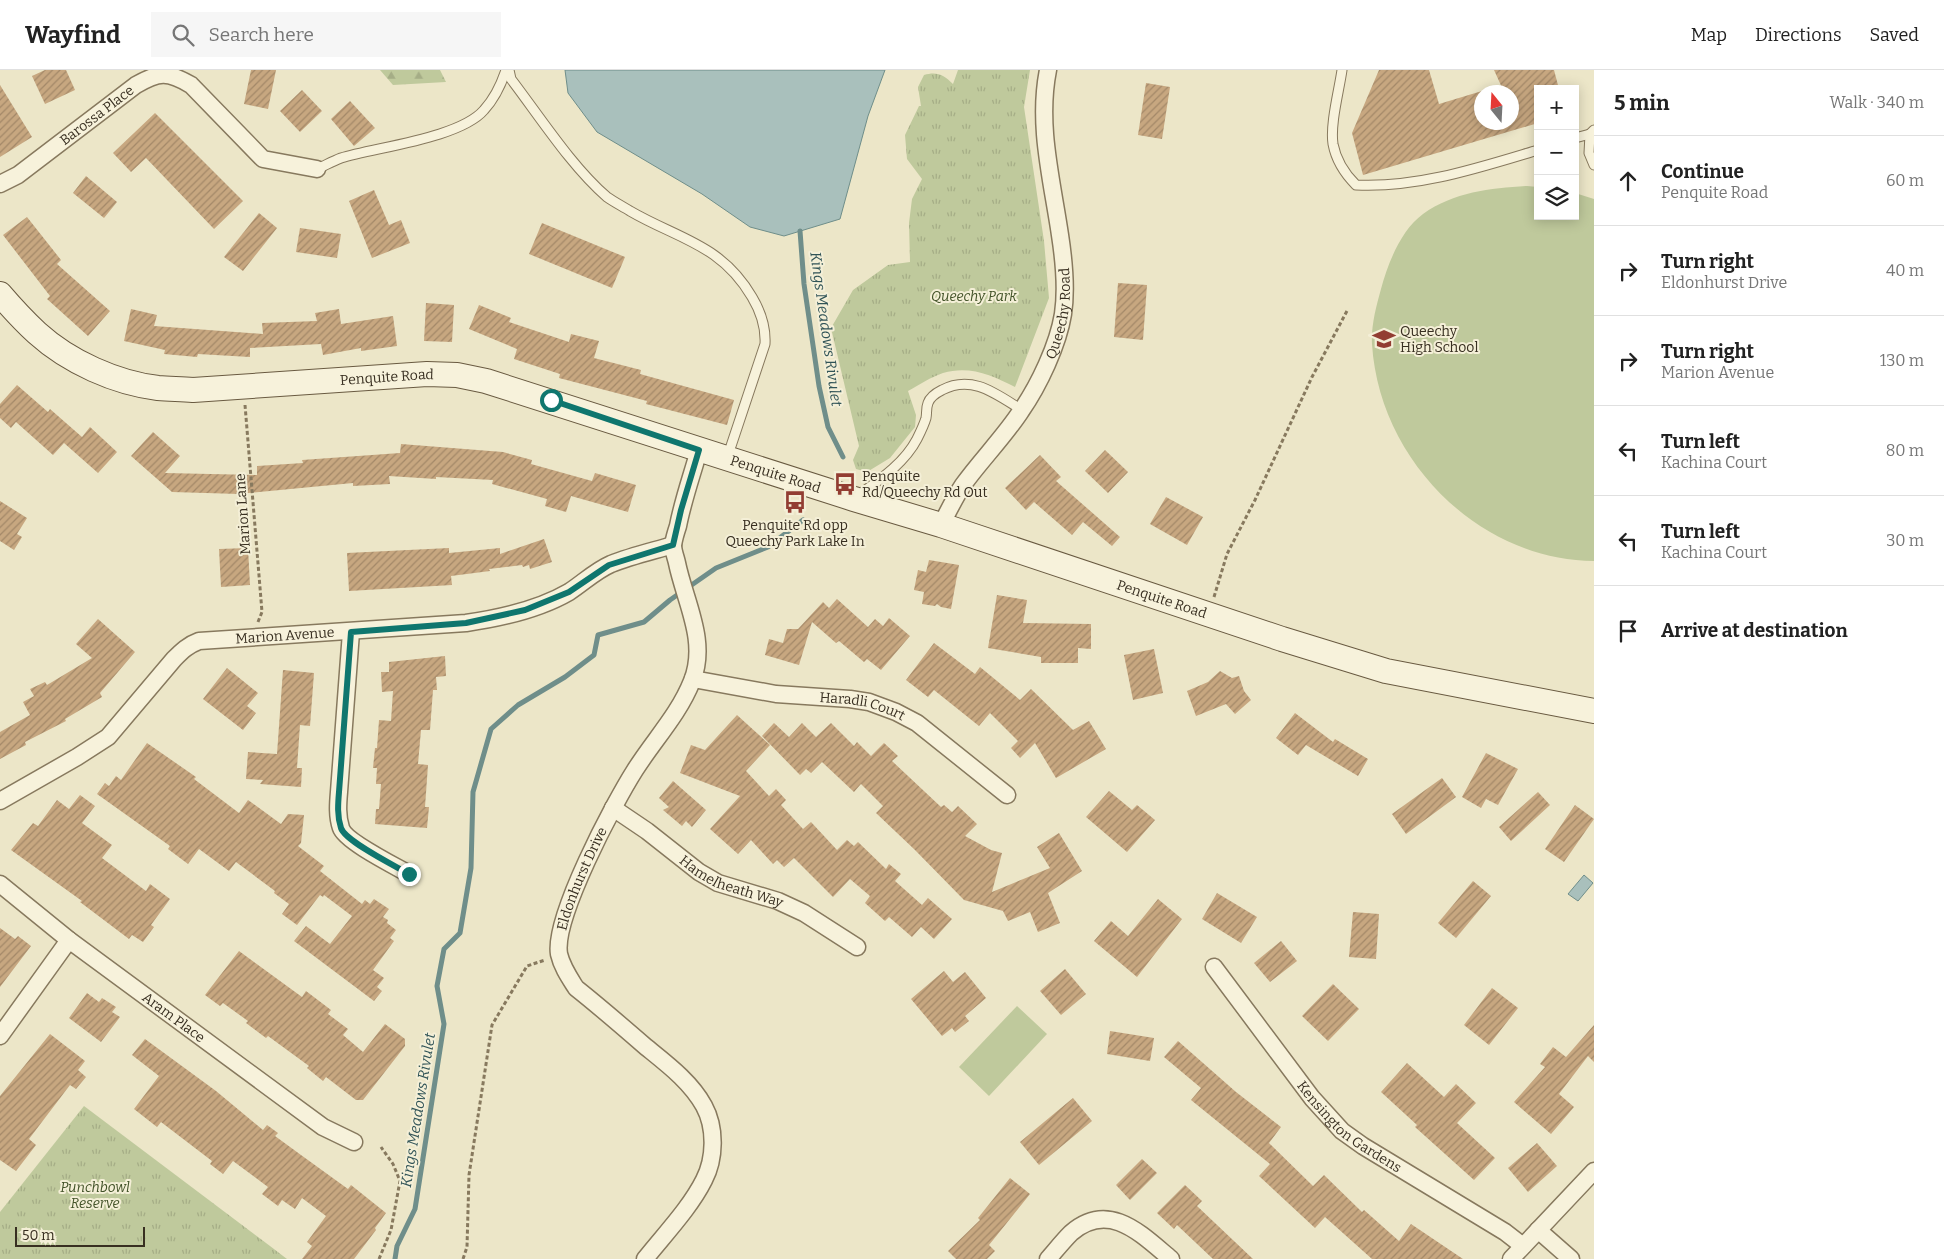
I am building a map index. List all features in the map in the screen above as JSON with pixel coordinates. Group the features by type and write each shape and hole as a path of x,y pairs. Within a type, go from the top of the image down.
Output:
{"street":[{"name":"Queechy Road","path":"941,524 962,486 1022,410 1041,374 1056,339 1063,314 1064,261 1046,152 1043,103 1048,70"},
{"name":"Barossa Place","path":"0,184 18,175 136,85 151,76 165,73 178,77 191,85 263,159 316,169"},
{"name":"Penquite Road","path":"0,294 38,334 62,351 94,369 125,380 157,388 193,390 427,374 457,375 486,381 551,400 699,450 854,499 941,524 1208,614 1386,671 1594,711"},
{"name":"Eldonhurst Drive","path":"645,1259 694,1197 705,1180 713,1145 711,1126 705,1107 677,1073 576,988 566,972 559,954 559,934 568,907 613,808 635,770 680,706 693,680 697,658 697,635 691,606 680,575 673,545 681,510 699,450"},
{"name":"Marion Avenue","path":"0,801 108,737 183,649 199,641 466,623 516,613 551,601 569,592 609,565 673,545"},
{"path":"351,632 339,792 338,814 341,830 353,841 409,874"},
{"name":"Haradli Court","path":"693,680 776,694 869,702 896,712 917,723 1007,795"},
{"name":"Hamelheath Way","path":"613,808 647,831 699,872 718,883 778,901 804,913 857,947"},
{"name":"Aram Place","path":"0,884 69,940 323,1127 354,1142"},
{"path":"0,1036 69,940"},
{"name":"Kensington Gardens","path":"1214,967 1306,1090 1342,1131 1362,1146 1506,1232 1523,1246"},
{"path":"1511,1259 1594,1171"},
{"path":"1048,1259 1072,1233 1087,1223 1105,1219 1123,1222 1136,1230 1171,1259"},
{"path":"1538,1230 1571,1259"}],"lane":[{"path":"316,169 339,159 446,132 468,122 483,111 500,88 508,70"},
{"path":"508,70 511,79 587,179 609,199 647,221 688,239 729,266 744,283 756,303 764,325 765,344 727,458"},
{"path":"1342,70 1333,144 1346,175 1356,185 1378,186 1449,176 1534,151"},
{"path":"1579,137 1592,132 1589,153 1594,165"},
{"path":"854,499 886,476 906,456 925,420 928,402 934,394 952,384 972,384 985,388 1022,410"}],"path":[{"path":"1208,614 1227,554 1255,500 1312,377 1348,309"},
{"name":"Marion Lane","path":"244,387 262,612 252,637"},
{"path":"463,1259 467,1247 469,1175 492,1025 527,966 559,954"},
{"path":"379,1259 391,1230 400,1180 393,1164 381,1147"}],"green space":[{"path":"380,70 440,70 446,82 393,85"},
{"name":"Queechy Park","path":"958,70 1030,70 1024,107 1044,241 1049,298 1015,387 980,372 962,370 943,373 908,391 916,415 915,427 890,458 867,472 856,469 853,460 859,446 831,328 853,290 888,265 910,262 909,223 912,199 922,179 907,159 905,135 919,106 921,106 918,87 924,75 933,73 940,75 953,84"},
{"path":"1534,187 1534,220 1579,220 1579,194 1594,199 1594,561 1551,556 1511,543 1475,522 1442,495 1415,463 1393,426 1379,386 1372,344 1374,317 1387,269 1402,238 1415,221 1435,207 1473,192 1500,188"},
{"path":"1017,1006 1047,1034 989,1096 959,1067"},
{"name":"Punchbowl Reserve","path":"84,1106 287,1259 0,1259 0,1212"}],"water":[{"path":"565,70 885,70 868,116 840,219 784,236 750,227 702,194 597,132 568,93"},
{"path":"1584,875 1593,883 1578,901 1568,894"}],"building":[{"path":"45,70 66,70 75,90 45,104 32,76"},
{"path":"251,70 276,70 268,109 244,104"},
{"path":"1379,70 1429,70 1439,104 1474,93 1474,130 1514,130 1363,175 1352,133"},
{"path":"1494,70 1554,70 1558,85 1534,85 1534,124 1519,129 1519,85 1501,85"},
{"path":"1146,83 1170,87 1162,139 1138,135"},
{"path":"0,85 32,137 0,157"},
{"path":"302,90 322,111 300,132 280,111"},
{"path":"350,101 375,128 354,146 331,119"},
{"path":"155,113 243,201 214,229 146,158 131,172 113,153"},
{"path":"86,176 117,202 104,218 73,193"},
{"path":"374,190 389,225 401,220 410,243 372,258 349,201"},
{"path":"259,213 277,228 243,271 224,257"},
{"path":"27,217 61,260 57,264 110,311 88,336 47,299 50,296 3,235"},
{"path":"542,223 625,257 612,288 529,254"},
{"path":"300,228 341,234 337,258 296,252"},
{"path":"1118,283 1147,285 1143,340 1114,337"},
{"path":"426,303 454,305 452,342 424,341"},
{"path":"479,305 511,318 509,322 569,342 571,334 599,341 594,358 641,370 640,374 734,400 727,425 646,404 647,401 559,378 560,374 514,359 517,349 469,329"},
{"path":"131,309 157,315 154,326 263,334 262,323 317,321 315,313 339,309 341,324 393,316 397,346 361,351 361,348 323,355 321,344 250,348 250,357 198,354 197,357 164,354 165,350 124,341"},
{"path":"17,385 48,412 50,409 82,437 90,427 117,452 98,473 64,443 53,455 16,422 11,428 0,418 0,404"},
{"path":"153,432 180,456 165,473 257,475 257,466 303,463 302,460 400,453 401,444 503,452 532,460 531,464 592,481 595,473 636,485 628,512 571,496 566,512 545,506 547,499 492,484 493,480 436,477 436,479 389,476 390,484 353,486 353,483 239,494 172,492 131,456"},
{"path":"1105,450 1128,472 1108,493 1085,471"},
{"path":"1040,455 1061,477 1056,481 1120,537 1112,546 1083,522 1072,535 1034,502 1026,510 1005,488"},
{"path":"1166,497 1203,517 1187,545 1150,524"},
{"path":"0,501 27,518 17,534 22,537 14,550 0,541"},
{"path":"544,539 552,562 530,569 529,565 523,567 522,565 451,576 452,585 349,591 347,553 449,548 449,553 500,548 500,554"},
{"path":"248,548 250,585 221,587 219,549"},
{"path":"929,560 959,565 951,609 937,604 935,606 922,604 924,592 914,590 918,570 926,572"},
{"path":"997,595 1027,600 1023,623 1091,624 1091,649 1078,648 1078,663 1041,663 1041,657 988,648"},
{"path":"837,599 868,627 875,619 883,626 889,618 910,636 881,670 867,659 864,662 839,641 836,643 812,622 799,665 765,655 769,639 783,643 787,629 798,629 823,602 829,608"},
{"path":"98,619 135,652 100,693 102,697 65,719 66,721 25,742 26,745 0,759 0,732 30,715 23,702 34,696 30,689 45,682 47,685 92,658 76,644"},
{"path":"934,643 975,674 980,667 1020,700 1031,689 1073,730 1089,721 1106,749 1056,778 1035,743 1020,758 1011,748 1018,741 990,713 979,726 934,690 928,697 906,680"},
{"path":"1154,649 1163,693 1133,700 1124,655"},
{"path":"445,656 446,676 436,677 437,690 433,690 430,730 421,730 418,764 428,765 425,807 429,807 427,828 375,824 376,809 379,809 381,784 376,784 377,768 373,768 375,748 377,748 379,720 391,721 393,691 382,692 381,672 389,672 389,662"},
{"path":"227,668 258,693 247,706 256,713 243,730 203,699"},
{"path":"283,670 314,673 310,726 300,725 297,768 302,768 301,787 260,784 263,780 246,779 248,752 277,754"},
{"path":"1220,671 1232,678 1239,676 1244,691 1251,700 1235,714 1226,704 1196,716 1187,691 1208,682"},
{"path":"1295,713 1333,742 1335,739 1368,759 1358,776 1306,745 1298,755 1276,738"},
{"path":"737,715 770,745 746,771 769,796 776,789 786,800 781,805 803,829 811,822 837,850 847,840 854,846 858,842 886,869 889,864 901,874 895,881 922,905 928,898 952,919 934,939 921,927 912,937 889,917 885,921 865,903 870,896 850,879 833,897 794,858 784,867 777,860 773,864 751,840 738,854 710,829 740,796 680,773 691,745 705,750"},
{"path":"774,723 789,737 802,723 816,737 831,723 854,746 857,742 871,756 884,743 898,756 892,761 941,807 944,805 952,812 958,806 977,824 965,836 991,850 1002,853 992,892 1050,868 1037,847 1059,833 1082,871 1048,893 1060,923 1038,932 1030,912 1008,921 1003,911 964,900 876,813 883,806 861,784 854,792 822,762 811,773 806,769 800,775 762,736"},
{"path":"147,743 196,777 194,779 239,813 248,800 281,824 288,814 304,815 301,843 298,846 324,866 320,871 362,904 365,900 370,904 374,899 389,909 383,917 396,930 390,938 394,941 373,970 384,978 377,987 382,991 374,1001 294,941 306,926 330,944 352,916 324,895 323,897 320,895 297,925 282,914 289,904 236,862 229,871 199,849 188,864 168,849 170,846 97,794 105,783 109,786 116,776 121,780"},
{"path":"1486,753 1518,769 1498,805 1486,799 1481,808 1462,797"},
{"path":"1442,778 1456,797 1406,834 1392,814"},
{"path":"673,781 706,810 692,827 686,821 682,826 663,810 669,807 659,798"},
{"path":"1109,791 1132,810 1137,805 1155,820 1127,852 1086,817"},
{"path":"1538,792 1550,805 1511,841 1499,827"},
{"path":"80,795 95,806 82,823 112,845 102,858 146,891 150,884 170,899 151,925 154,927 143,942 132,935 129,939 80,902 82,901 11,850 33,823 38,826 57,800 69,809"},
{"path":"1575,805 1594,819 1564,862 1545,849"},
{"path":"1473,881 1491,896 1456,938 1438,923"},
{"path":"1217,893 1257,917 1241,943 1202,919"},
{"path":"1158,899 1182,919 1137,977 1094,941 1111,921 1128,936"},
{"path":"1353,912 1379,914 1376,959 1349,957"},
{"path":"0,928 15,939 18,936 31,946 0,987"},
{"path":"1281,941 1297,961 1270,982 1254,963"},
{"path":"239,951 302,997 306,991 331,1010 328,1014 348,1029 343,1035 363,1052 385,1024 405,1039 405,1046 363,1100 356,1100 326,1077 323,1081 307,1068 309,1066 268,1036 266,1038 246,1023 248,1021 223,1003 220,1006 205,995"},
{"path":"1065,969 1086,994 1061,1015 1040,991"},
{"path":"944,971 953,982 965,972 986,998 965,1016 969,1021 955,1032 952,1028 942,1036 911,999"},
{"path":"1333,984 1359,1009 1328,1041 1302,1016"},
{"path":"1492,988 1518,1008 1489,1045 1464,1025"},
{"path":"87,993 99,1002 102,998 116,1007 112,1012 120,1017 101,1042 69,1018"},
{"path":"1594,1025 1594,1062 1588,1056 1559,1094 1574,1107 1551,1134 1514,1102 1545,1067 1540,1064 1553,1047 1566,1057"},
{"path":"1110,1031 1154,1038 1150,1061 1107,1054"},
{"path":"50,1034 85,1061 78,1070 86,1077 76,1089 70,1085 29,1139 36,1145 16,1171 0,1160 0,1096"},
{"path":"145,1039 216,1091 263,1130 267,1125 278,1133 275,1136 348,1189 351,1185 386,1213 354,1259 302,1259 312,1246 307,1242 326,1216 302,1198 295,1209 282,1200 278,1206 262,1194 268,1187 233,1161 223,1174 210,1164 212,1161 161,1122 157,1127 134,1109 159,1076 132,1055"},
{"path":"1178,1041 1236,1092 1281,1127 1269,1143 1313,1186 1324,1175 1362,1212 1364,1210 1399,1241 1411,1224 1463,1259 1372,1259 1325,1217 1315,1228 1259,1176 1270,1164 1191,1100 1201,1088 1164,1057"},
{"path":"1407,1063 1444,1097 1456,1084 1476,1103 1457,1123 1495,1158 1474,1180 1415,1127 1417,1125 1381,1092"},
{"path":"1073,1098 1092,1121 1039,1165 1020,1142"},
{"path":"1537,1143 1557,1166 1528,1192 1508,1168"},
{"path":"1142,1159 1157,1173 1130,1200 1116,1185"},
{"path":"1010,1178 1030,1194 989,1245 995,1251 987,1259 956,1259 948,1251 980,1220 978,1218"},
{"path":"1185,1185 1202,1201 1197,1206 1253,1259 1213,1259 1177,1225 1174,1229 1157,1213"}],"waterway":[{"name":"Kings Meadows Rivulet","path":"800,231 804,284 819,386 828,427 843,457"},
{"name":"Kings Meadows Rivulet","path":"395,1259 397,1246 415,1209 444,1024 437,986 444,949 460,933 471,868 473,792 491,729 518,705 565,677 594,655 598,635 644,622 670,600 716,568 768,547 803,520"}],"place":[{"name":"Queechy High School","path":"1384,339"},
{"name":"Penquite Rd/Queechy Rd Out","path":"845,484"},
{"name":"Penquite Rd opp Queechy Park Lake In","path":"795,502"}],"route":[{"path":"409,874 353,841 341,830 338,814 339,792 351,632 466,623 525,610 551,601 569,592 609,565 673,545 681,510 699,450 551,400"}]}
